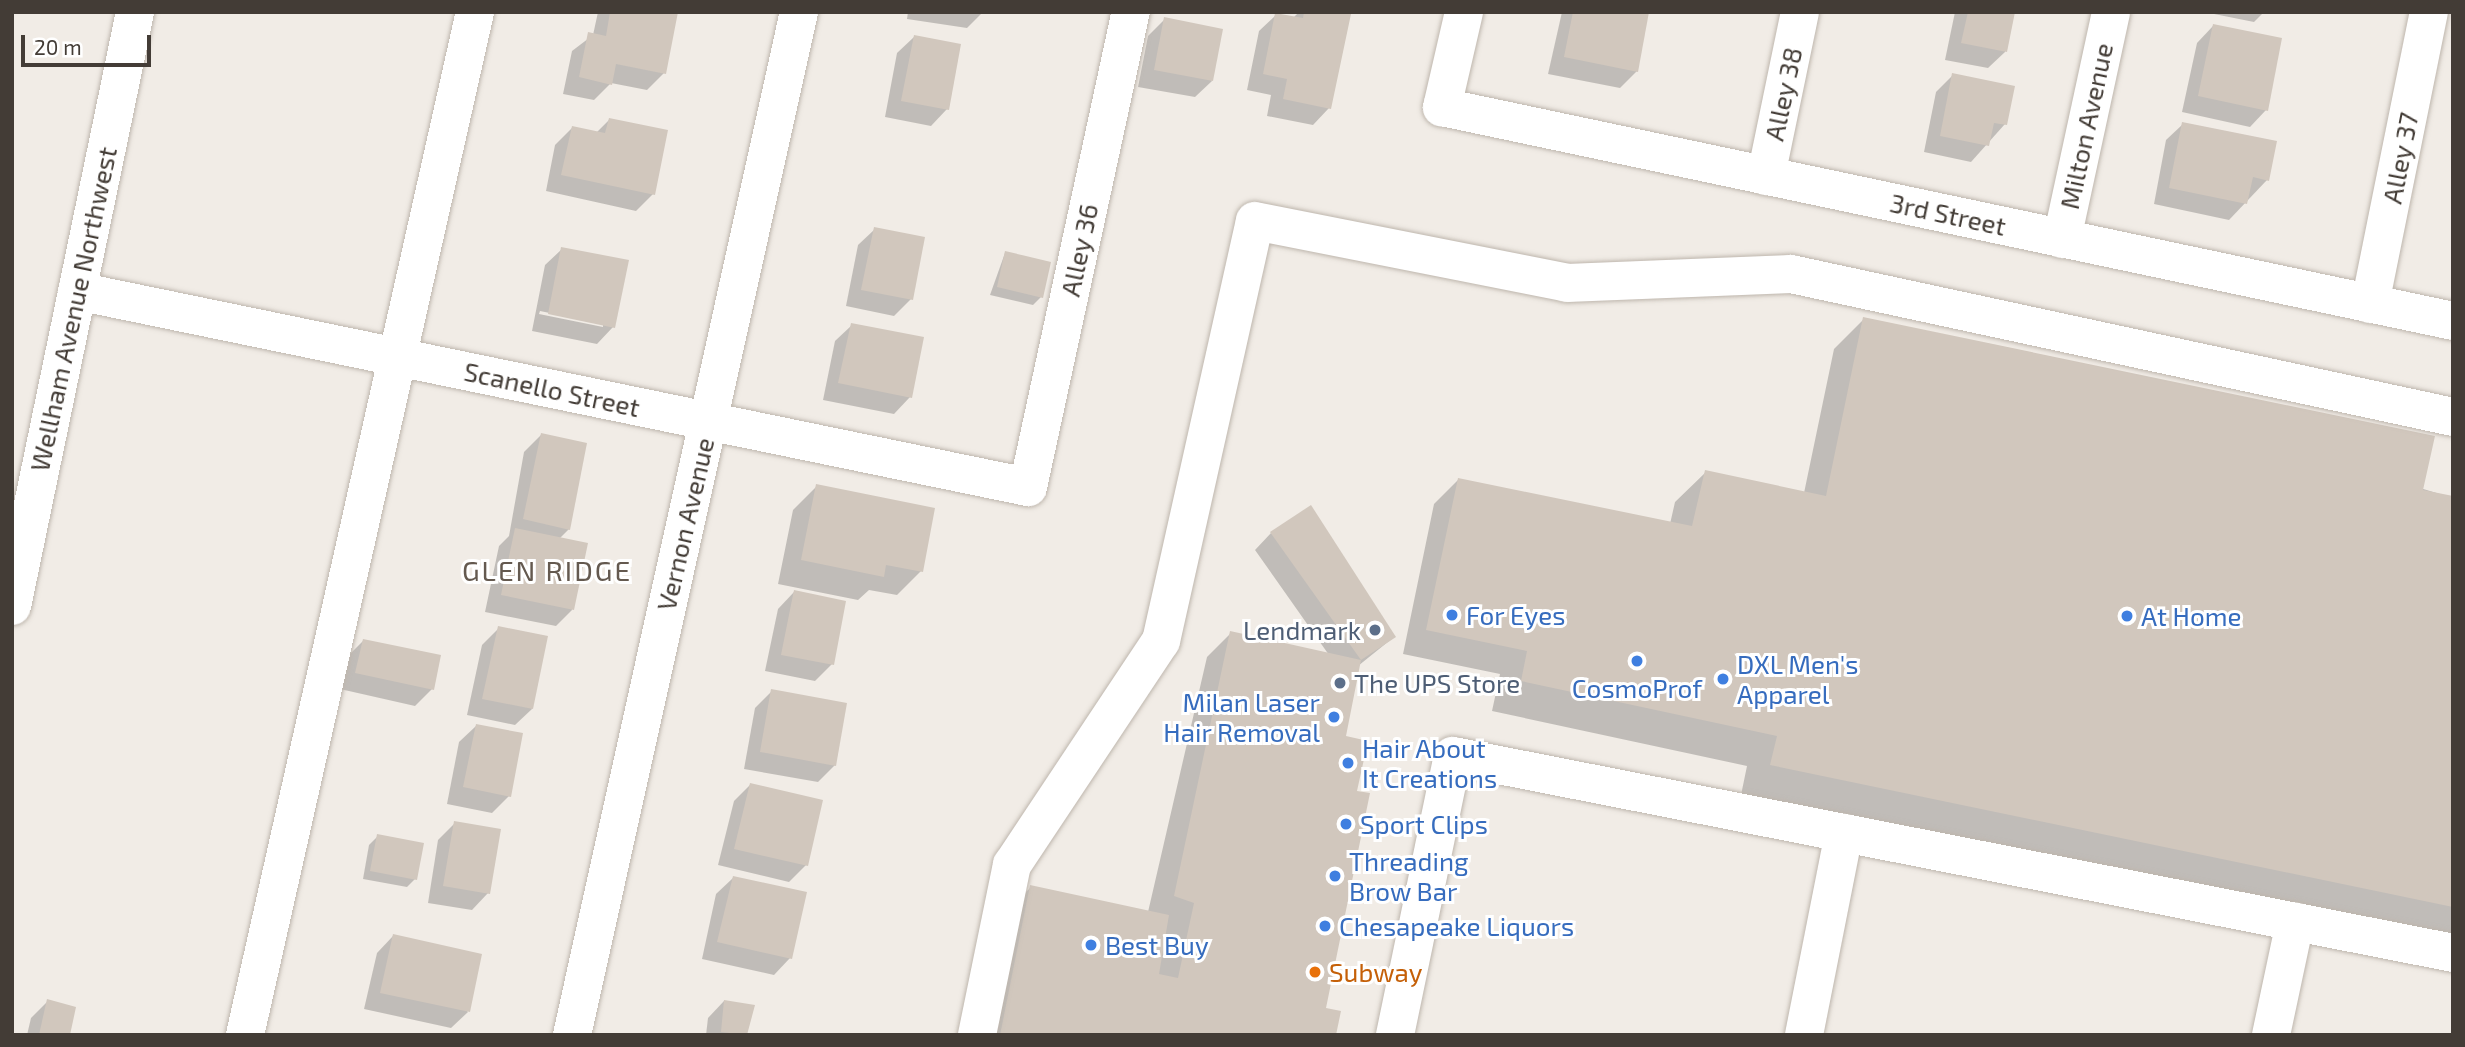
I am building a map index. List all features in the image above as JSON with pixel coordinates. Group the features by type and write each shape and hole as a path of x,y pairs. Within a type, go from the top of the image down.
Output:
{"street":[{"name":"Wellham Avenue Northwest","path":"12,606 135,12"},
{"path":"245,1035 395,357 475,12"},
{"name":"Vernon Avenue","path":"572,1035 799,12"},
{"name":"Alley 36","path":"1028,487 1131,12"},
{"name":"3rd Street","path":"1464,12 1443,107 2453,321"},
{"name":"Alley 38","path":"1766,176 1800,12"},
{"name":"Milton Avenue","path":"2062,239 2111,12"},
{"name":"Alley 37","path":"2370,304 2429,12"},
{"path":"977,1035 1012,865 1161,641 1255,222 1567,283 1791,274 2453,417"},
{"name":"Scanello Street","path":"77,291 1028,487"},
{"path":"1395,1035 1453,756 2453,953"},
{"path":"1804,1035 1844,833"},
{"path":"2271,1035 2295,922"}],"building":[{"path":"610,12 678,12 666,74 616,64 612,85 579,77 588,32 606,36"},
{"path":"1304,12 1351,14 1331,109 1283,99 1287,79 1263,74 1275,13 1303,18"},
{"path":"1573,12 1649,12 1638,72 1564,57"},
{"path":"1968,12 2015,12 2007,52 1961,43"},
{"path":"1164,17 1223,29 1213,81 1154,70"},
{"path":"2213,24 2282,38 2268,111 2198,96"},
{"path":"914,35 961,44 949,110 901,101"},
{"path":"1952,73 2015,86 2007,125 1994,123 1989,146 1940,136"},
{"path":"609,118 668,130 655,195 561,175 572,126 605,133"},
{"path":"2182,122 2277,141 2269,181 2253,177 2247,204 2169,188"},
{"path":"874,227 925,237 913,300 861,290"},
{"path":"561,247 629,260 615,328 548,314"},
{"path":"1005,251 1051,262 1043,298 997,287"},
{"name":"At Home","path":"1863,317 2435,436 2423,490 2453,496 2453,907 1770,765 1777,736 1521,681 1527,651 1426,630 1458,478 1692,526 1705,470 1826,496"},
{"path":"851,323 924,337 912,398 838,383"},
{"path":"541,433 587,443 570,530 523,519"},
{"path":"816,484 935,508 923,572 886,565 884,577 801,560"},
{"path":"1311,505 1396,637 1361,660 1270,532"},
{"path":"515,528 588,543 574,610 501,595"},
{"path":"794,590 846,601 834,665 781,655"},
{"path":"498,626 548,636 533,709 482,699"},
{"path":"1230,631 1361,660 1346,736 1368,741 1357,791 1370,793 1326,1008 1341,1011 1336,1035 1000,1035 1030,885 1169,915 1159,974 1178,978 1194,903 1174,896"},
{"path":"363,639 441,655 434,690 355,673"},
{"path":"771,689 847,703 836,766 760,752"},
{"path":"476,724 523,733 511,797 463,787"},
{"path":"750,783 823,800 808,866 734,849"},
{"path":"454,821 501,829 490,894 443,886"},
{"path":"377,834 424,843 417,880 370,871"},
{"path":"733,876 807,892 792,959 717,942"},
{"path":"393,934 482,954 470,1012 380,993"},
{"path":"47,999 76,1007 70,1035 39,1035"},
{"path":"724,1000 755,1005 747,1035 721,1032"}],"place":[{"name":"For Eyes","path":"1452,615"},
{"name":"At Home","path":"2127,616"},
{"name":"Lendmark","path":"1375,630"},
{"name":"CosmoProf","path":"1637,661"},
{"name":"DXL Men's Apparel","path":"1723,679"},
{"name":"The UPS Store","path":"1340,683"},
{"name":"Milan Laser Hair Removal","path":"1334,717"},
{"name":"Hair About It Creations","path":"1348,763"},
{"name":"Sport Clips","path":"1346,824"},
{"name":"Threading Brow Bar","path":"1335,876"},
{"name":"Chesapeake Liquors","path":"1325,926"},
{"name":"Best Buy","path":"1091,945"},
{"name":"Subway","path":"1315,972"}],"district":[{"name":"GLEN RIDGE","path":"547,570"}]}
